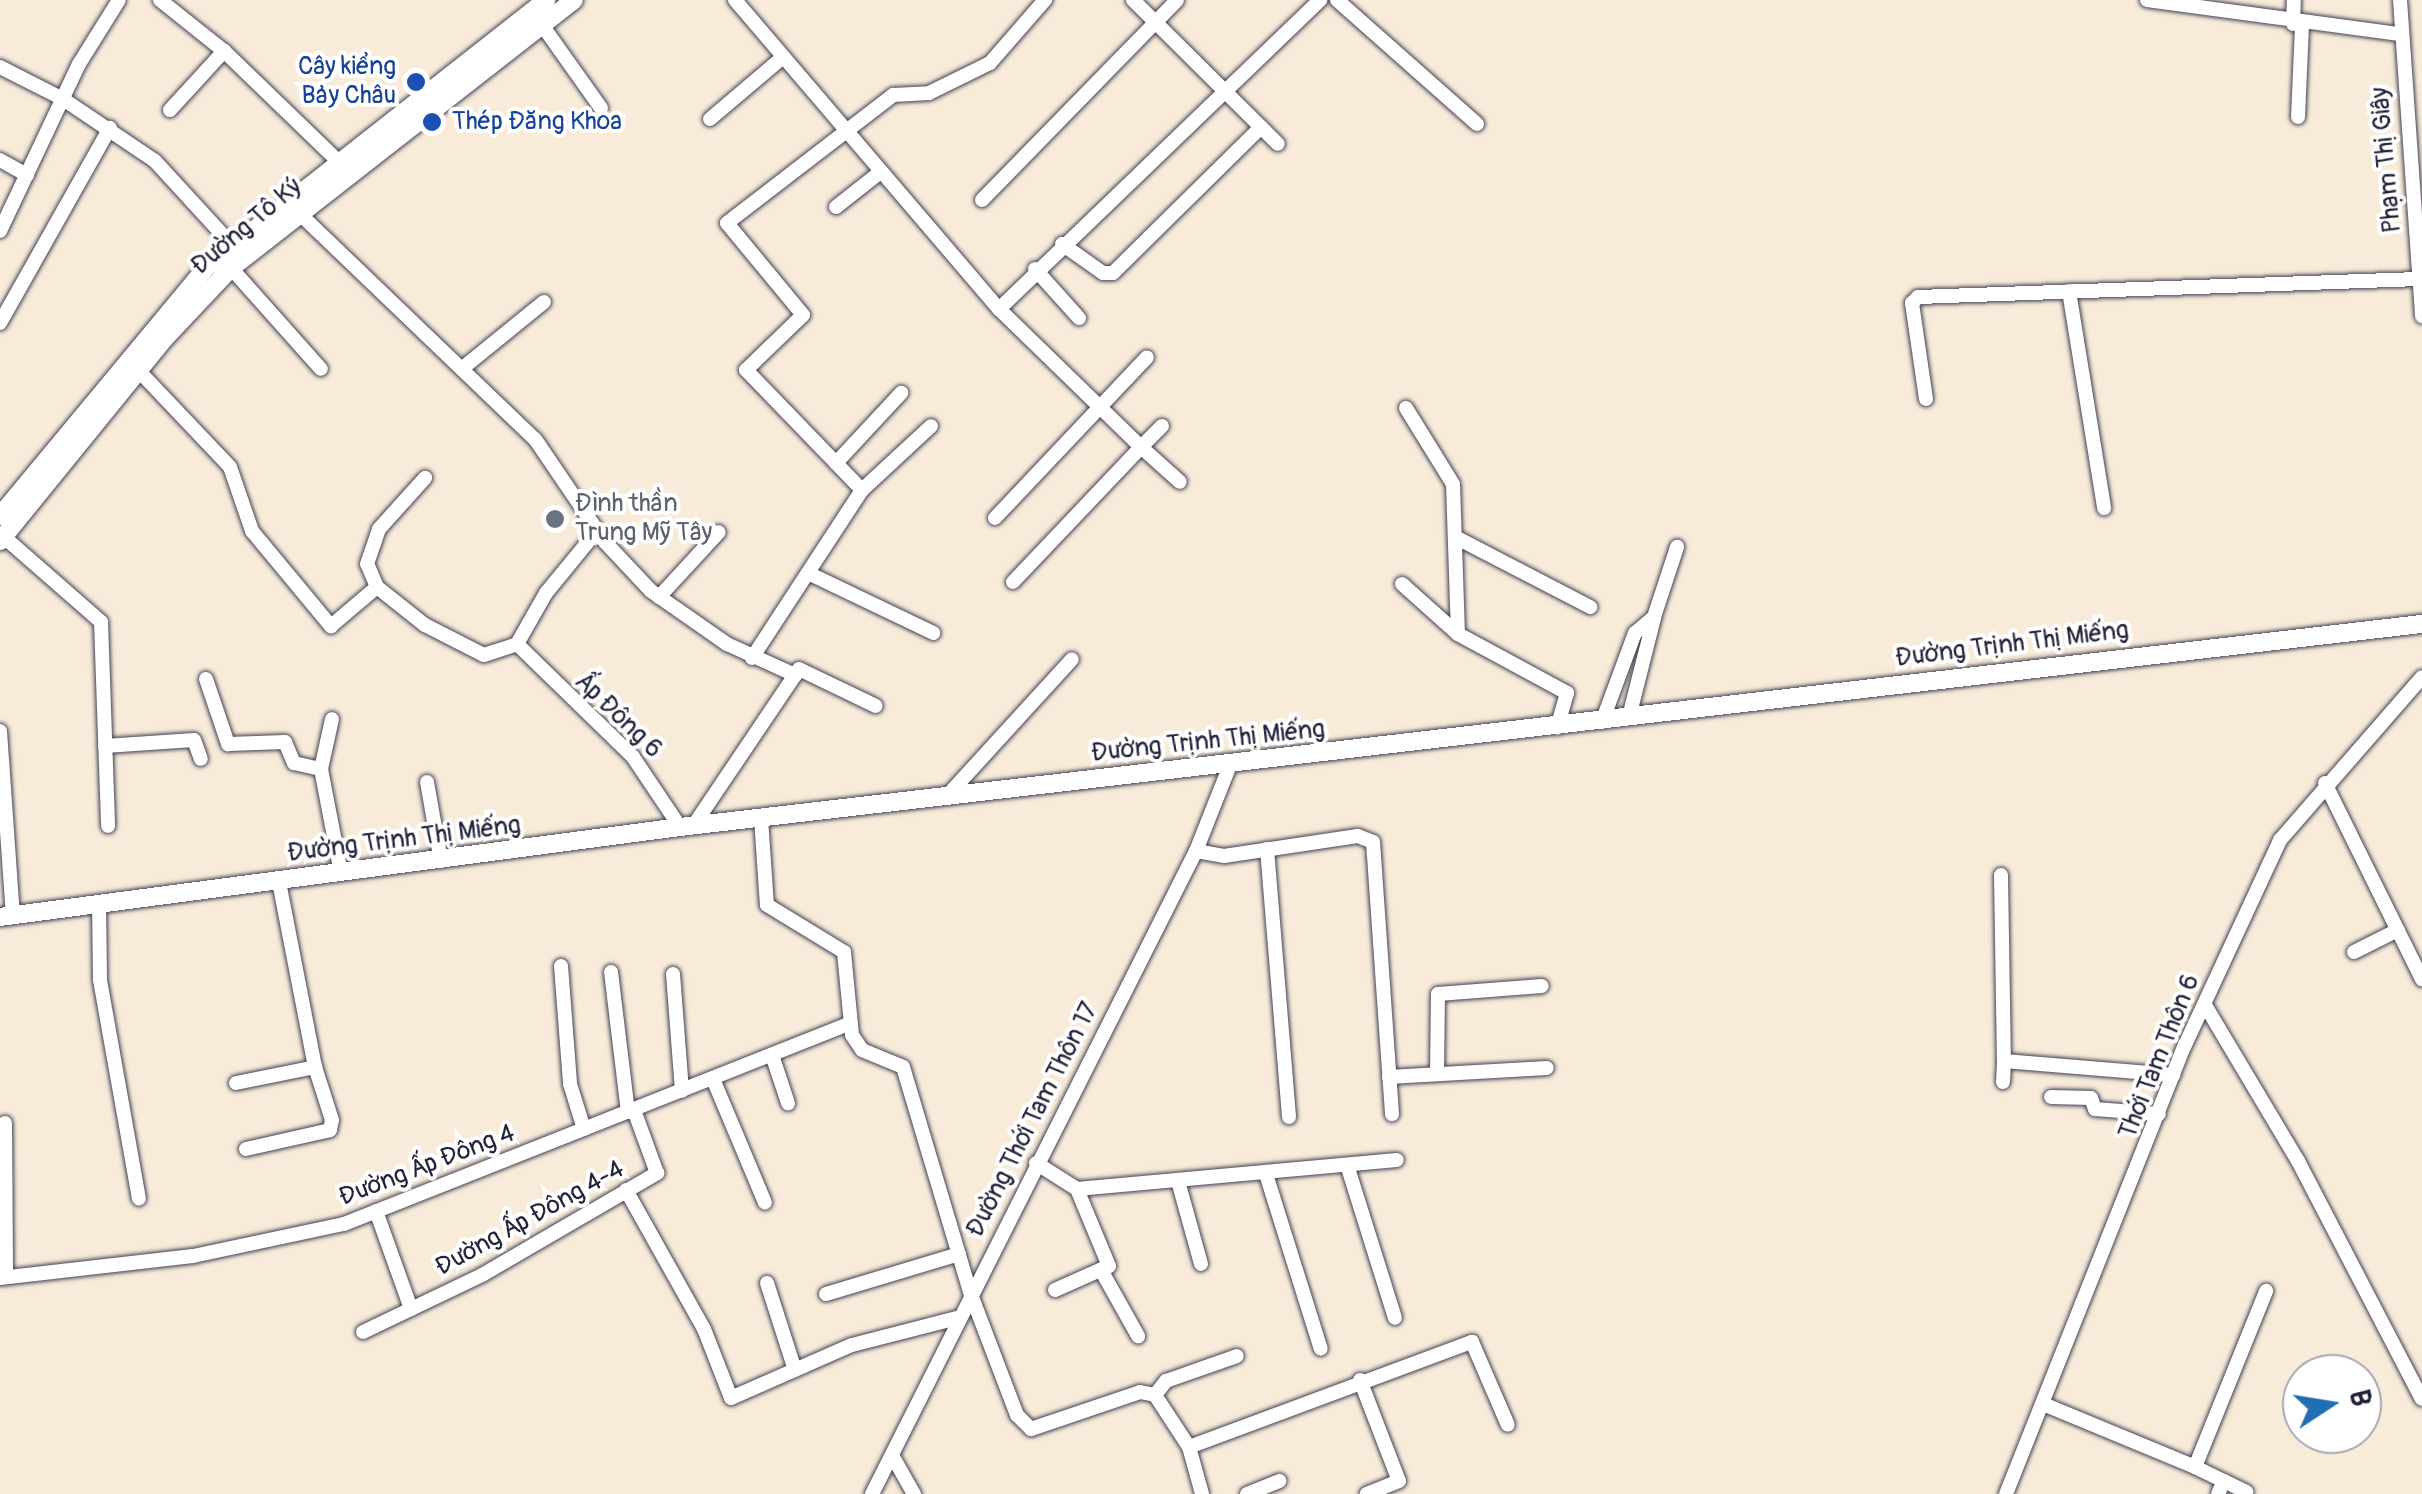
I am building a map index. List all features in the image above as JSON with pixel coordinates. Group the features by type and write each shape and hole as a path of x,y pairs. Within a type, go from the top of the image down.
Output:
{"main road":[{"name":"Đường Tô Ký","path":"345,169 546,0"},
{"name":"Đường Tô Ký","path":"2,539 138,371 231,268 294,209 345,169 574,0"},
{"name":"Đường Tô Ký","path":"2,509 179,297 233,246 294,209"},
{"name":"Đường Trịnh Thị Miếng","path":"6,916 687,826 1557,728 2422,624"}],"street":[{"path":"0,231 63,98 119,0"},
{"path":"160,0 224,51 345,169"},
{"path":"736,0 843,131 999,309 1180,482"},
{"path":"862,490 746,370 803,316 727,223 893,95 930,93 990,63 1045,0"},
{"path":"1133,0 1278,144"},
{"path":"982,200 1158,24 1177,0"},
{"path":"999,309 1062,244 1320,0"},
{"path":"1337,0 1477,124"},
{"path":"2147,0 2298,25 2400,34"},
{"path":"2294,0 2298,25 2298,117"},
{"name":"Phạm Thị Giây","path":"2400,0 2422,316"},
{"path":"542,25 601,108"},
{"path":"170,110 224,51"},
{"path":"710,118 782,58"},
{"path":"0,67 63,98 155,161 233,246"},
{"path":"1062,244 1103,273 1113,273 1261,127"},
{"path":"0,322 110,128"},
{"path":"0,160 27,174"},
{"path":"836,207 879,173"},
{"path":"294,209 536,439 597,531 659,597 752,658 795,675"},
{"path":"231,268 321,370"},
{"path":"1035,270 1079,318"},
{"path":"1926,400 1914,298 2419,279"},
{"path":"2070,291 2104,508"},
{"path":"464,367 544,302"},
{"path":"995,518 1148,357"},
{"path":"138,371 230,467 252,531 335,632 377,587"},
{"path":"836,463 901,393"},
{"path":"1406,408 1453,484 1459,538 1458,634"},
{"path":"752,658 862,490 931,426"},
{"path":"1013,582 1162,426"},
{"path":"426,478 379,529 367,564 377,587 425,626 484,656 517,644 546,593 597,531"},
{"path":"659,597 719,532"},
{"path":"1459,538 1590,607"},
{"path":"2,539 101,622 108,826"},
{"path":"1629,717 1677,547"},
{"path":"808,573 934,633"},
{"path":"1402,584 1458,634 1567,694 1557,728"},
{"path":"1602,722 1634,633 1654,618"},
{"name":"Ấp Đông 6","path":"517,644 633,757 687,826"},
{"path":"948,796 1072,659"},
{"path":"687,826 799,669 876,706"},
{"name":"Thới Tam Thôn 6","path":"2006,1494 2173,1075 2280,840 2325,783 2422,677"},
{"path":"206,679 228,744 285,742 294,764 321,770"},
{"path":"332,719 321,770 341,873"},
{"path":"0,731 6,916"},
{"path":"106,746 194,740 201,759"},
{"name":"Đường Thới Tam Thôn 17","path":"872,1494 970,1292 1196,851 1230,765"},
{"path":"427,782 442,861"},
{"path":"2325,783 2422,979"},
{"path":"761,818 767,905 844,952 851,1022 862,1050 904,1067 970,1292 1017,1415 1031,1430 1140,1392 1155,1394 1189,1446 1202,1494"},
{"path":"1196,851 1224,856 1358,836 1373,842 1392,1114"},
{"path":"1267,850 1289,1117"},
{"path":"2001,875 2003,1082"},
{"path":"246,1149 330,1130 278,881"},
{"path":"99,904 100,980 139,1199"},
{"path":"2354,952 2398,930"},
{"path":"561,966 570,1084 584,1129"},
{"path":"610,972 631,1111"},
{"path":"674,974 682,1091"},
{"path":"1437,1074 1438,994 1542,986"},
{"path":"2204,1005 2298,1161 2422,1400"},
{"name":"Đường Ấp Đông 4","path":"3,1277 193,1256 376,1211 851,1022"},
{"path":"772,1055 788,1103"},
{"path":"2004,1060 2173,1075"},
{"path":"236,1083 315,1067"},
{"path":"1389,1078 1547,1068"},
{"path":"712,1079 765,1203"},
{"path":"2051,1097 2091,1098 2096,1109 2159,1114"},
{"name":"Đường Ấp Đông 4-4","path":"363,1332 657,1173 631,1111"},
{"path":"3,1277 6,1122"},
{"path":"1036,1163 1078,1188 1348,1168 1397,1160"},
{"path":"1348,1168 1396,1318"},
{"path":"1266,1174 1322,1350"},
{"path":"1178,1181 1202,1264"},
{"path":"1055,1290 1110,1266 1078,1188"},
{"path":"626,1190 704,1329 731,1398 852,1345 957,1318"},
{"path":"376,1211 411,1309"},
{"path":"826,1294 960,1254"},
{"path":"1101,1270 1138,1336"},
{"path":"767,1283 795,1370"},
{"path":"2195,1467 2266,1291"},
{"path":"1189,1446 1472,1342 1508,1425"},
{"path":"1155,1394 1166,1381 1237,1356"},
{"path":"1360,1380 1399,1482 1366,1494"},
{"path":"2043,1404 2195,1467 2222,1487 2247,1492"},
{"path":"893,1457 914,1494"},
{"path":"1247,1494 1279,1481"}],"place":[{"name":"Cây kiểng Bảy Châu","path":"416,82"},
{"name":"Thép Đăng Khoa","path":"432,122"},
{"name":"Đình thần Trung Mỹ Tây","path":"555,519"}]}
